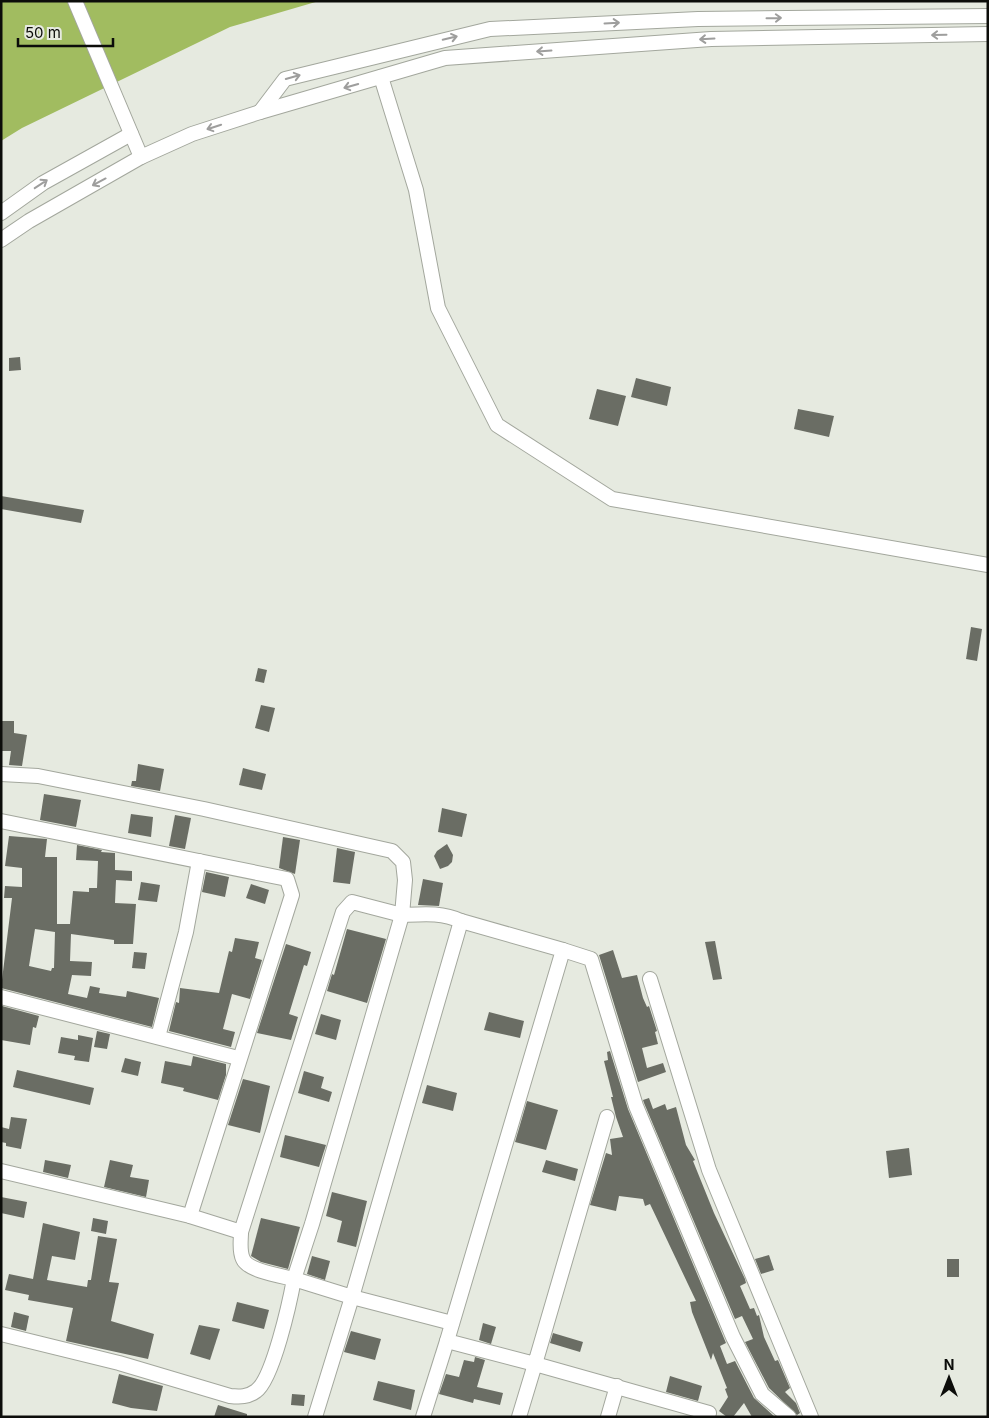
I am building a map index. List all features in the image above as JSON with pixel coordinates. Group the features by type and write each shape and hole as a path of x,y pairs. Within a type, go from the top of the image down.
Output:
{"street":[{"path":"75,1 141,157"},
{"path":"260,112 285,79 490,29 698,19 988,16"},
{"path":"1,240 29,221 141,157 192,134 260,112 445,58 691,40 988,34"},
{"path":"381,77 416,190 438,308 498,425 612,499 988,565"},
{"path":"1,213 43,182 131,134"},
{"path":"1,774 38,776 204,809 392,851 403,862 405,880 402,915 312,1224 294,1279 288,1308 268,1373 257,1390 241,1397 119,1363 1,1334"},
{"path":"1,821 287,879 292,895 238,1058 190,1216"},
{"path":"158,1037 183,944 199,862"},
{"path":"452,1322 352,1297 252,1267 244,1261 241,1251 241,1232 343,912 352,902 402,915 427,913 451,916 461,921 591,959 636,1106 733,1337 762,1394 789,1417"},
{"path":"315,1417 352,1297 461,921"},
{"path":"423,1417 563,950"},
{"path":"650,979 709,1170 811,1417"},
{"path":"1,997 238,1058"},
{"path":"519,1417 607,1117"},
{"path":"1,1171 190,1216 241,1232"},
{"path":"447,1341 617,1386 712,1416"},
{"path":"608,1417 617,1386"}],"shaded area":[{"path":"1,1 319,1 230,27 22,128 1,141"}],"building":[{"path":"20,357 21,370 9,371 9,358"},
{"path":"636,378 671,387 667,406 631,397"},
{"path":"597,389 626,396 618,426 589,419"},
{"path":"798,409 834,416 829,437 794,429"},
{"path":"1,496 84,510 81,523 1,509"},
{"path":"971,627 982,629 977,661 966,659"},
{"path":"258,668 267,670 264,683 255,681"},
{"path":"261,705 275,708 269,732 255,728"},
{"path":"1,721 14,721 14,733 27,735 22,766 9,765 11,751 1,751"},
{"path":"138,764 164,769 160,791 131,786 132,781 136,781"},
{"path":"243,768 266,774 262,790 239,785"},
{"path":"44,794 81,800 76,827 40,820"},
{"path":"442,808 467,814 462,837 438,832"},
{"path":"131,814 153,817 151,837 128,833"},
{"path":"175,815 191,818 185,849 169,846"},
{"path":"9,836 47,839 45,857 57,857 57,924 70,924 73,891 89,892 89,888 97,888 98,861 76,860 77,845 102,850 101,852 115,853 115,870 132,871 132,881 116,880 115,903 136,904 133,944 114,944 114,940 71,934 70,961 92,962 91,976 72,975 68,994 87,998 90,986 100,988 99,993 126,997 127,991 159,998 152,1027 1,988 12,898 4,898 5,886 22,887 22,868 5,866","holes":["35,929 55,932 54,968 51,971 29,966"]},
{"path":"283,837 300,840 295,874 279,868"},
{"path":"447,844 453,855 452,862 440,869 434,856 437,851"},
{"path":"337,848 355,852 350,884 333,882"},
{"path":"206,872 229,877 225,897 202,892"},
{"path":"423,879 443,883 439,906 418,905"},
{"path":"141,882 160,885 157,902 138,900"},
{"path":"251,884 269,890 265,904 246,898"},
{"path":"347,929 386,939 367,1003 327,991 332,974 334,975"},
{"path":"235,938 259,942 255,958 262,960 250,999 232,994 223,1029 235,1032 231,1047 169,1031 176,1002 179,1003 180,988 219,993 229,951 232,952"},
{"path":"715,941 722,979 713,980 705,942"},
{"path":"286,944 311,952 307,966 304,965 289,1014 298,1017 291,1040 257,1033"},
{"path":"613,950 622,978 637,975 643,998 647,1007 649,1006 657,1031 655,1032 658,1044 642,1048 647,1068 663,1063 666,1072 638,1082 599,955"},
{"path":"134,952 147,953 145,969 132,968"},
{"path":"2,1006 39,1016 36,1028 33,1027 30,1045 1,1040"},
{"path":"489,1012 524,1021 520,1038 484,1030"},
{"path":"321,1014 341,1020 336,1040 315,1034"},
{"path":"97,1031 110,1034 107,1049 94,1047"},
{"path":"78,1035 93,1038 89,1062 74,1060 75,1056 58,1053 61,1037 78,1040"},
{"path":"610,1051 628,1109 726,1343 720,1346 727,1364 735,1361 754,1398 775,1417 752,1417 744,1403 733,1417 727,1417 719,1411 728,1397 725,1389 727,1388 713,1353 711,1360 692,1312 690,1302 696,1301 650,1204 645,1206 643,1199 619,1196 616,1211 590,1205 606,1153 612,1155 610,1139 623,1137 611,1097 613,1097 604,1061 608,1060 607,1052"},
{"path":"193,1056 226,1064 226,1075 218,1100 183,1091 184,1088 161,1083 165,1061 191,1066"},
{"path":"125,1058 141,1062 138,1076 121,1072"},
{"path":"17,1070 94,1088 90,1105 13,1087"},
{"path":"304,1071 324,1077 321,1088 332,1092 329,1102 298,1093"},
{"path":"243,1079 270,1086 260,1133 228,1125"},
{"path":"427,1085 457,1093 453,1111 422,1103"},
{"path":"649,1098 653,1109 665,1104 667,1110 676,1107 686,1145 695,1160 693,1161 714,1213 745,1279 746,1283 740,1286 750,1309 754,1308 757,1316 759,1315 764,1337 775,1361 778,1360 790,1388 785,1392 796,1403 800,1413 797,1415 769,1388 745,1342 753,1339 742,1316 735,1319 644,1103 643,1100"},
{"path":"527,1101 558,1110 546,1150 515,1142"},
{"path":"11,1117 27,1119 21,1149 6,1146 6,1143 1,1142 1,1127 9,1129"},
{"path":"285,1135 326,1145 319,1167 280,1157"},
{"path":"909,1148 912,1175 889,1178 886,1151"},
{"path":"45,1160 71,1165 68,1178 43,1172"},
{"path":"110,1160 133,1165 130,1177 149,1180 146,1197 104,1187"},
{"path":"546,1160 578,1169 575,1181 542,1172"},
{"path":"332,1192 367,1201 356,1247 337,1242 342,1221 326,1216"},
{"path":"1,1197 27,1202 24,1218 1,1213"},
{"path":"93,1218 108,1221 106,1234 91,1231"},
{"path":"261,1218 300,1227 288,1269 261,1262 251,1256"},
{"path":"43,1223 80,1232 75,1260 52,1256 47,1280 87,1287 88,1280 91,1280 98,1236 117,1239 109,1282 119,1283 111,1321 154,1334 148,1359 66,1341 73,1308 28,1300 29,1295 5,1290 9,1274 33,1279"},
{"path":"769,1255 774,1270 761,1274 755,1259"},
{"path":"312,1256 330,1261 325,1280 307,1274"},
{"path":"947,1259 959,1259 959,1277 947,1277"},
{"path":"237,1302 269,1310 264,1329 232,1321"},
{"path":"14,1312 29,1316 26,1331 11,1327"},
{"path":"483,1323 496,1327 491,1344 479,1340"},
{"path":"199,1325 220,1329 210,1360 190,1354"},
{"path":"351,1331 381,1339 375,1360 344,1352"},
{"path":"553,1333 583,1342 580,1352 550,1343"},
{"path":"475,1357 485,1360 477,1387 503,1393 500,1405 474,1399 473,1403 439,1394 446,1374 459,1377 464,1360 474,1362"},
{"path":"119,1374 163,1386 157,1411 131,1408 112,1403"},
{"path":"670,1376 702,1386 698,1401 666,1392"},
{"path":"378,1381 415,1390 411,1410 373,1400"},
{"path":"292,1394 305,1395 304,1406 291,1405"},
{"path":"218,1405 247,1414 247,1417 214,1417"}]}
